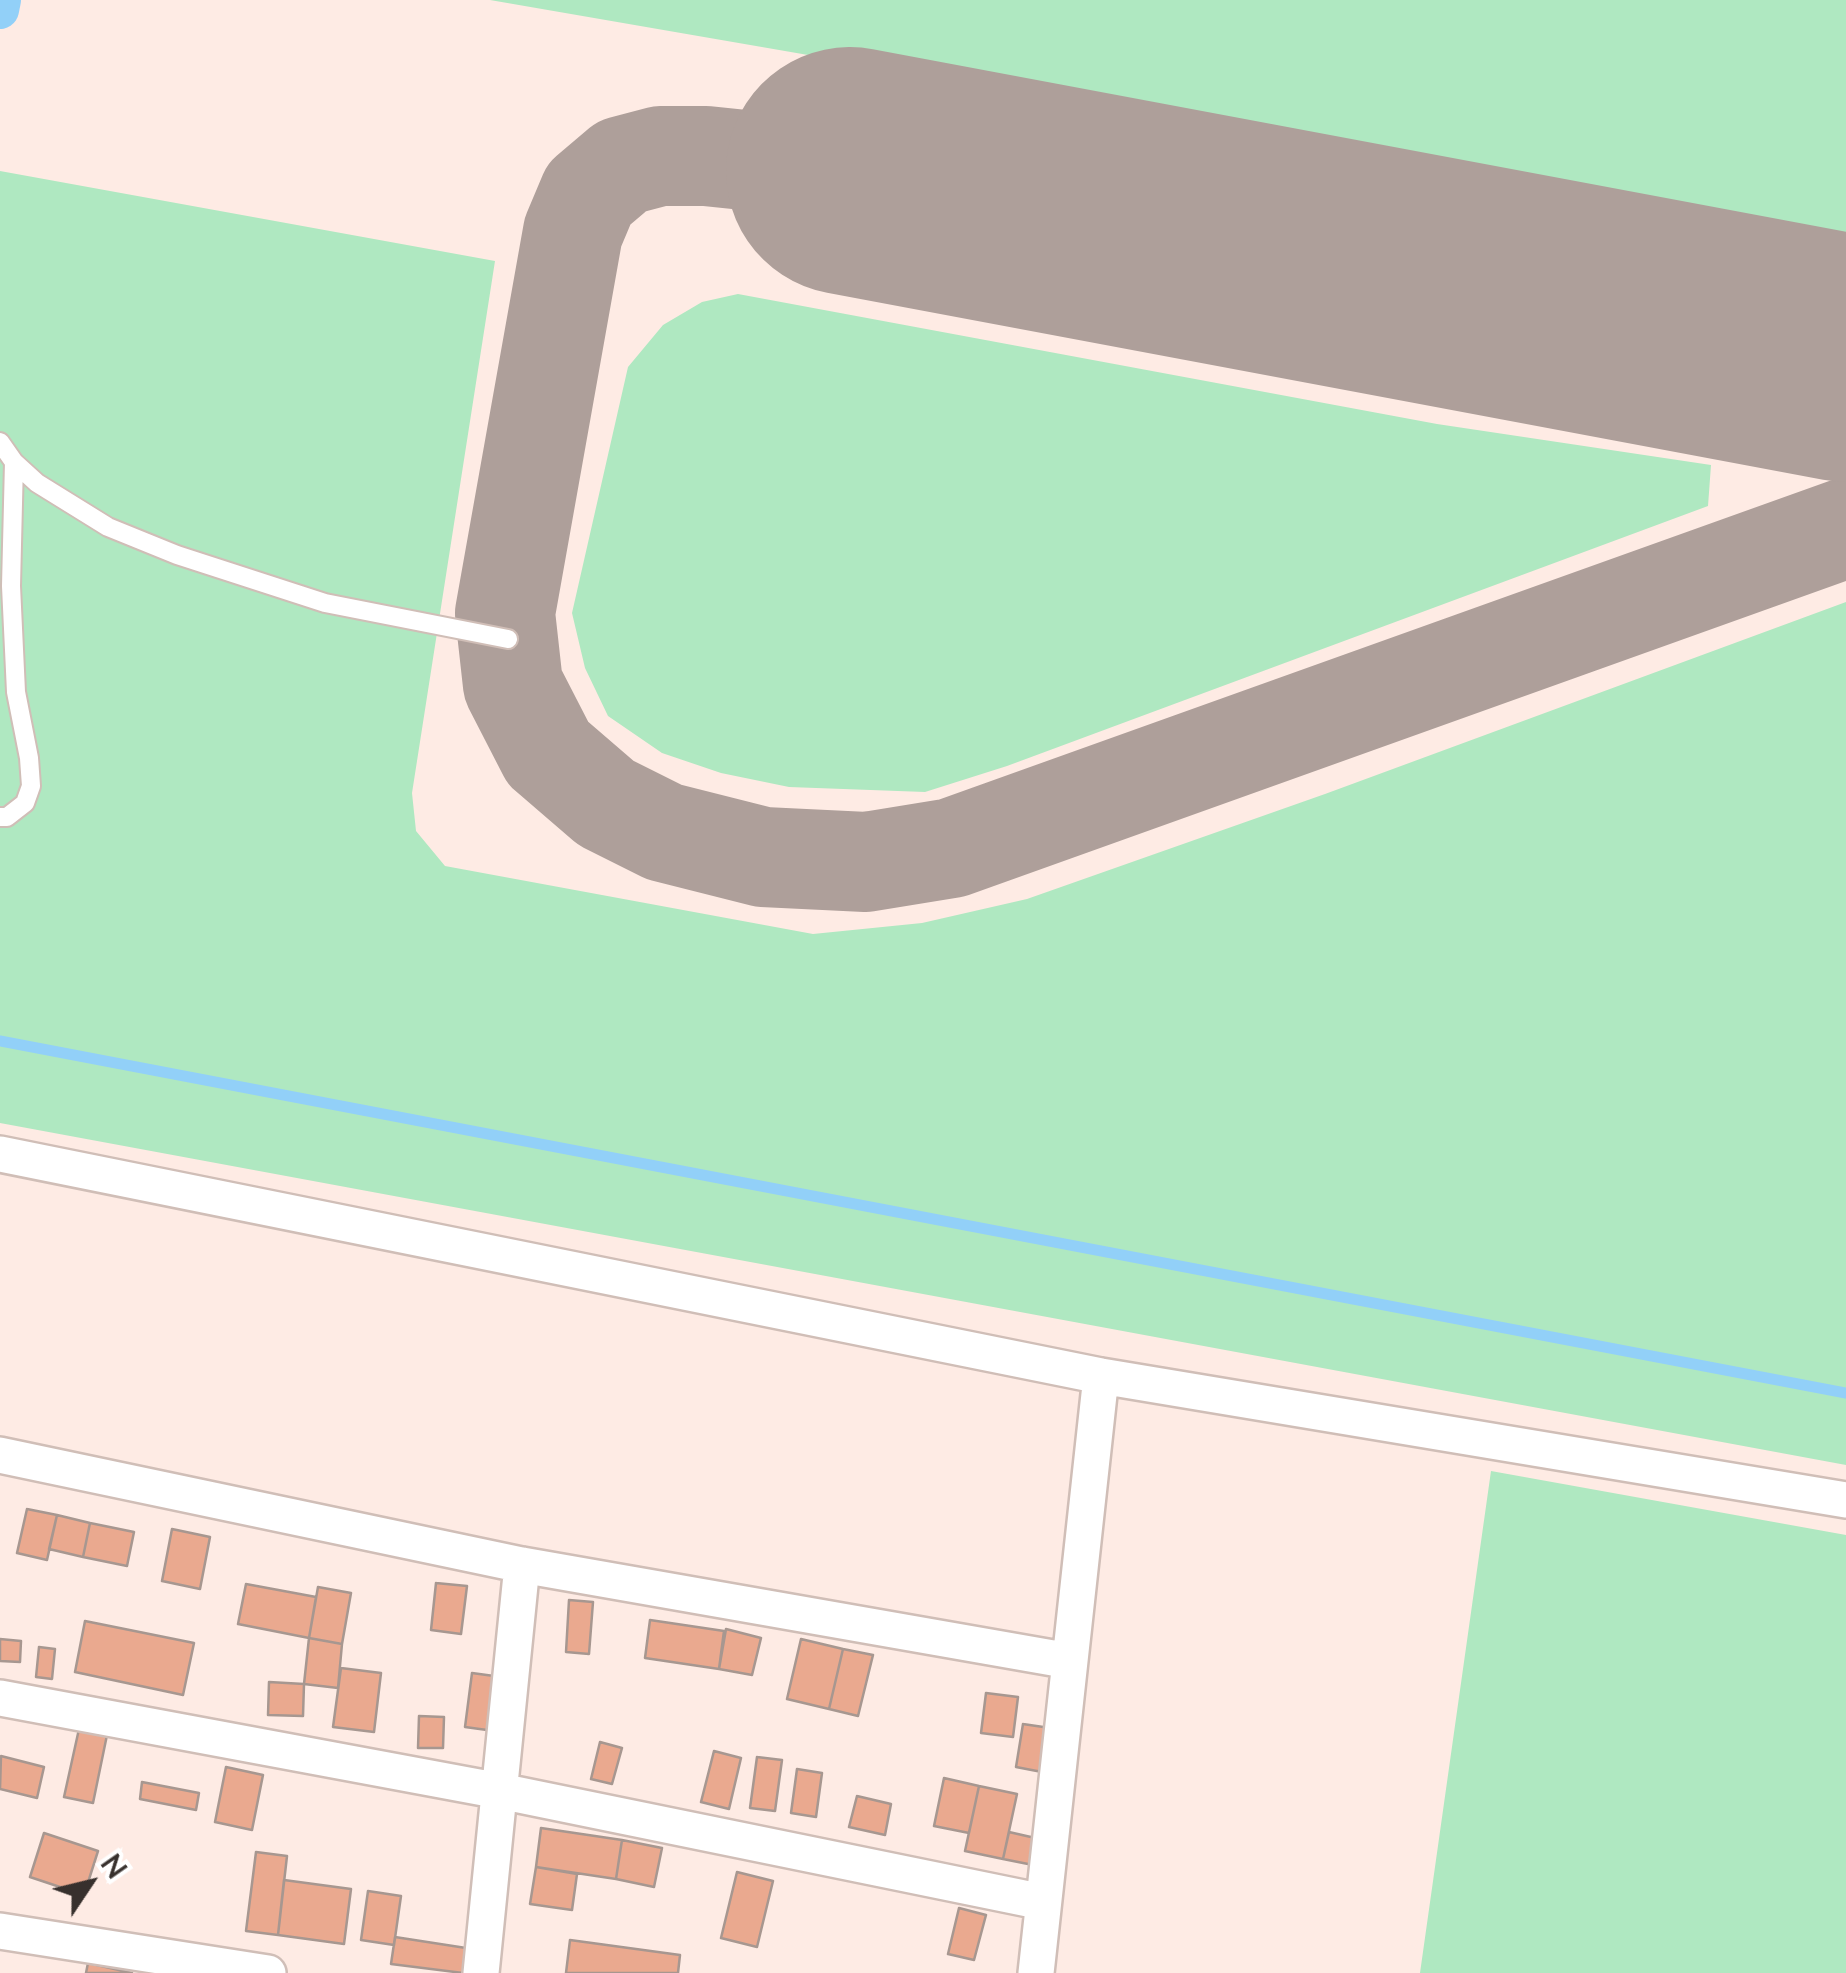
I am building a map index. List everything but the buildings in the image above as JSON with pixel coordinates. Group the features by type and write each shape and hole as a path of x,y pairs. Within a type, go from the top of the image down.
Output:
{"street":[{"path":"0,1154 1101,1376 1846,1500"},
{"path":"1036,1973 1101,1376"},
{"path":"1,1458 522,1566 1070,1660"},
{"path":"482,1973 522,1566"},
{"path":"0,1698 500,1791 1043,1902"},
{"path":"0,1931 268,1973"}],"lane":[{"path":"0,442 14,462 37,483 108,527 176,555 325,603 508,639"},
{"path":"0,817 8,817 25,803 31,786 16,692 11,586 14,462"}],"green space":[{"path":"490,0 1846,0 1846,242 970,83"},
{"path":"0,171 495,261 412,793 416,831 445,866 813,934 922,923 1027,899 1846,602 1846,1465 0,1123"},
{"path":"738,294 1437,424 1711,465 1708,506 1007,766 925,792 789,787 721,773 662,753 608,716 585,668 572,613 628,367 663,325 702,302"},
{"path":"1491,1471 1846,1535 1846,1973 1420,1973"}],"waterway":[{"path":"0,10 2,0"},
{"path":"0,1041 1846,1393"}],"taxiway":[{"path":"850,171 706,156 660,156 622,166 589,194 573,232 505,613 513,685 548,753 606,803 664,832 763,857 866,862 952,848 1846,528"}],"runway":[{"path":"850,171 1846,358"}]}
